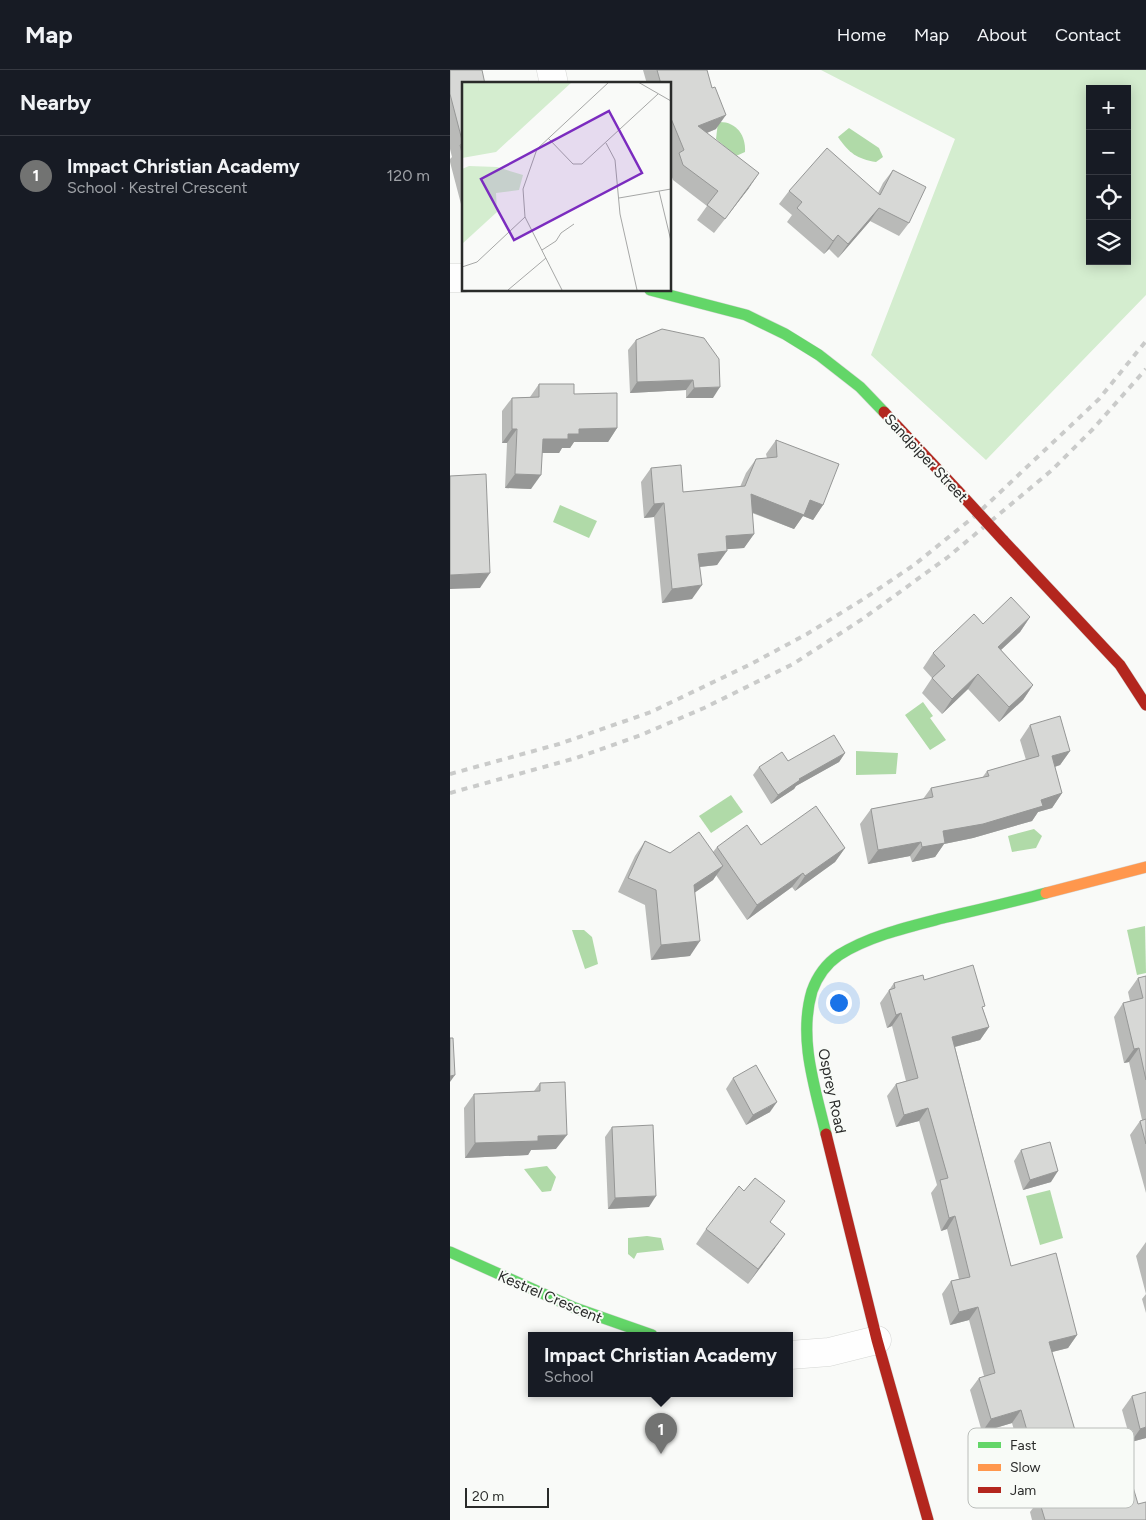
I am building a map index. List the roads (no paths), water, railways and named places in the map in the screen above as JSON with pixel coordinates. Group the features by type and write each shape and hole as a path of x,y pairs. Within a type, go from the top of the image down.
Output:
{"street":[{"name":"Sandpiper Street","path":"654,291 746,315 785,334 819,355 860,387 1076,616 1120,665 1146,705"},
{"name":"Osprey Road","path":"928,1520 878,1340 811,1073 806,1037 809,1008 815,984 826,966 842,954 887,934 1146,867"},
{"name":"Kestrel Crescent","path":"450,1252 611,1323 642,1332"},
{"path":"793,1355 829,1352 878,1340"}],"railway":[{"path":"450,774 559,744 651,712 751,664 807,634 865,598 914,565 976,515 1099,399 1146,341"},
{"path":"450,793 576,758 641,735 704,708 793,664 864,618 948,557 1052,470 1093,429 1146,369"}],"place":[{"name":"Impact Christian Academy","path":"661,1454"}]}
